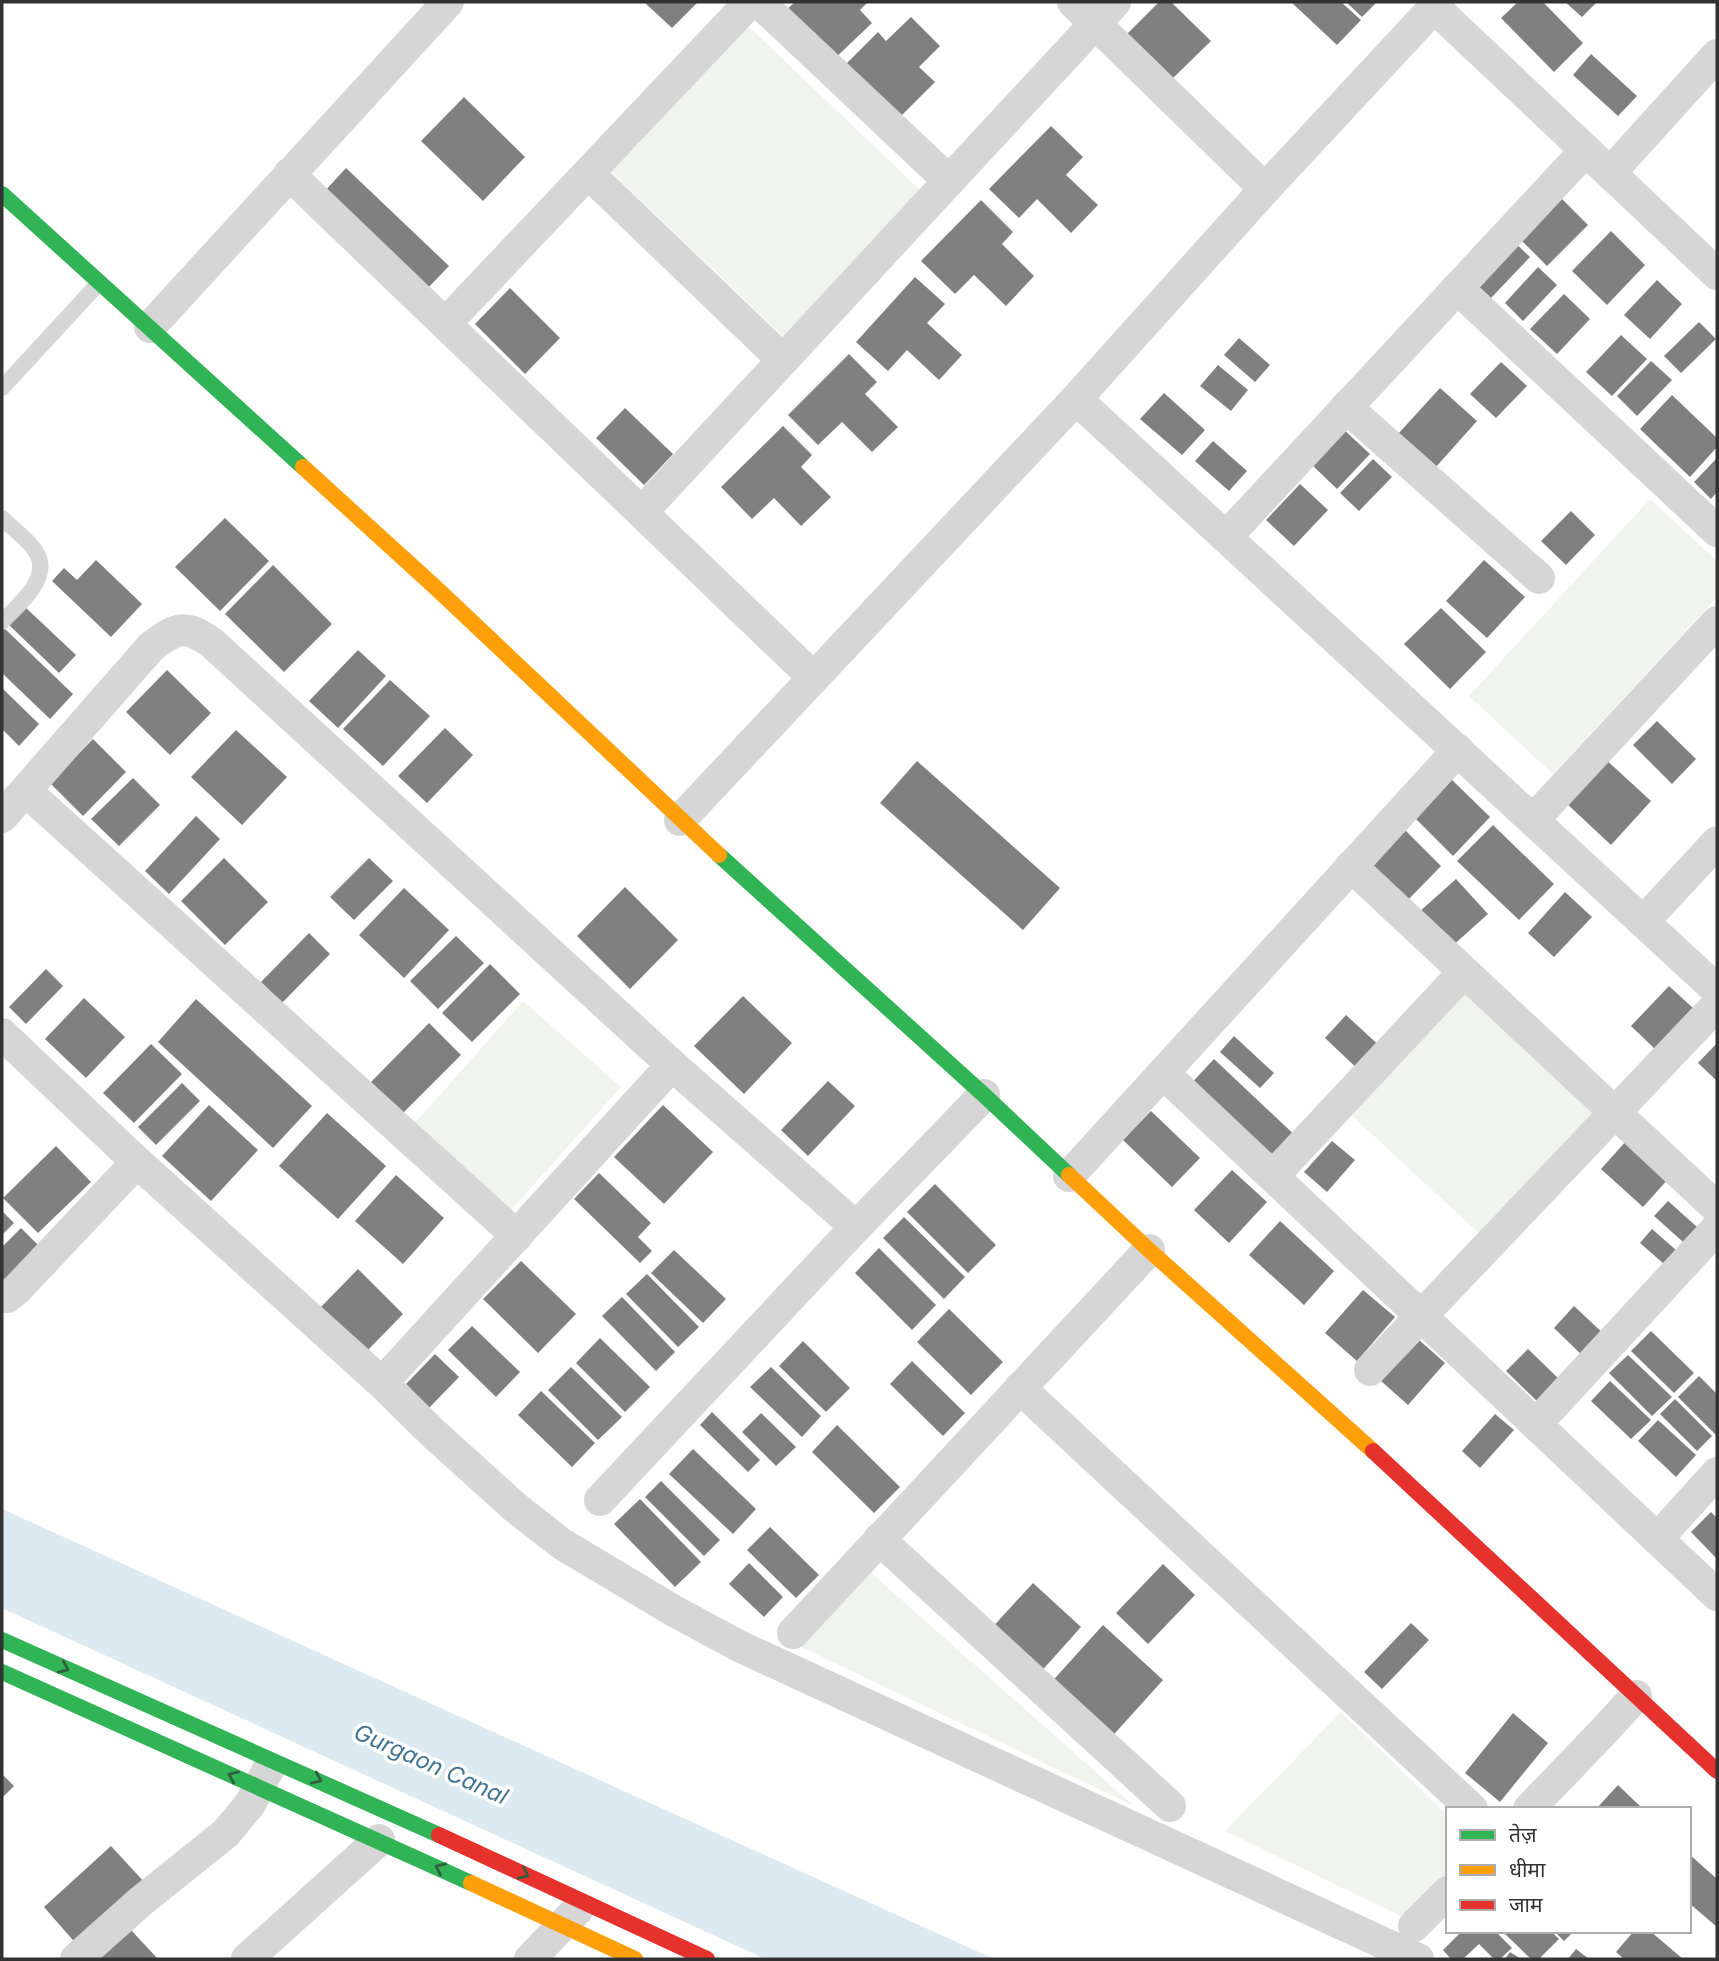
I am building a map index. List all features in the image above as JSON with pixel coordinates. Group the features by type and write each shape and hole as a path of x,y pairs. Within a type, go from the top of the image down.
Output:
{"street":[{"path":"150,327 448,2"},
{"path":"445,324 750,2"},
{"path":"759,2 949,181"},
{"path":"680,820 1076,398 1436,4 1717,274"},
{"path":"642,512 949,181 1094,9 1265,189"},
{"path":"1611,173 1717,55"},
{"path":"1226,537 1586,150"},
{"path":"588,173 783,360"},
{"path":"289,174 813,677"},
{"path":"2,194 435,587 680,820 984,1095 1149,1250 1334,1414 1717,1771"},
{"path":"1457,288 1717,531"},
{"path":"1076,398 1717,990"},
{"path":"1346,407 1539,578"},
{"path":"1533,820 1717,622"},
{"path":"2,817 151,647 165,636 182,629 196,631 672,1065 856,1227"},
{"path":"1069,1176 1458,750"},
{"path":"26,791 517,1236"},
{"path":"1643,922 1717,842"},
{"path":"1351,866 1717,1208"},
{"path":"1273,1177 1464,972"},
{"path":"1370,1370 1717,1005"},
{"path":"2,1034 137,1162 382,1383 435,1435 562,1544 682,1616 775,1663 1418,1959"},
{"path":"382,1383 672,1065"},
{"path":"1163,1073 1717,1595"},
{"path":"600,1500 984,1095"},
{"path":"2,1297 7,1297 17,1289 137,1162"},
{"path":"1535,1424 1717,1228"},
{"path":"793,1633 1149,1250"},
{"path":"1020,1388 1470,1807"},
{"path":"1657,1539 1717,1473"},
{"path":"879,1539 1170,1806"},
{"path":"2,1640 274,1760 574,1913 635,1959"},
{"path":"2,1672 379,1840 574,1913 707,1959"},
{"path":"1531,1807 1636,1696"},
{"path":"76,1959 140,1902 226,1833 250,1804 274,1760"},
{"path":"247,1959 379,1840"},
{"path":"1414,1926 1446,1894"},
{"path":"530,1959 574,1913"}],"lane":[{"path":"2,388 99,283"},
{"path":"2,518 35,550 41,567 31,592 2,622"}],"shaded area":[{"path":"745,23 921,191 783,336 607,168"},
{"path":"1650,499 1717,561 1717,597 1553,774 1469,696"},
{"path":"1464,990 1598,1114 1484,1238 1350,1114"},
{"path":"523,1001 621,1087 511,1210 415,1123"},
{"path":"869,1571 1134,1806 799,1646"},
{"path":"1341,1712 1446,1814 1446,1879 1407,1919 1225,1831"}],"water":[{"name":"Gurgaon Canal","path":"2,1509 994,1959 765,1959 2,1608"}],"building":[{"path":"644,2 698,2 672,28"},
{"path":"795,2 868,2 860,10 872,23 830,63 783,13"},
{"path":"1159,2 1171,2 1211,41 1172,79 1127,34"},
{"path":"1291,2 1341,2 1361,20 1337,45"},
{"path":"1346,2 1377,2 1362,17"},
{"path":"1518,2 1543,2 1583,43 1554,72 1501,18"},
{"path":"1565,2 1597,2 1582,17"},
{"path":"911,17 940,46 919,67 935,82 898,119 845,65 878,32 886,41"},
{"path":"1591,54 1637,96 1618,116 1573,75"},
{"path":"464,97 525,157 483,201 421,141"},
{"path":"1051,126 1083,157 1066,175 1098,205 1071,233 1037,199 1019,218 989,189"},
{"path":"346,168 449,266 425,291 323,193"},
{"path":"1561,198 1588,225 1547,266 1520,239"},
{"path":"981,200 1013,232 1002,244 1034,276 1006,306 974,275 955,294 921,261"},
{"path":"1611,231 1645,265 1607,305 1572,271"},
{"path":"1509,237 1530,257 1491,298 1470,278"},
{"path":"1538,267 1557,285 1523,321 1505,303"},
{"path":"915,277 945,304 927,323 962,355 939,380 907,350 888,371 856,342"},
{"path":"1657,280 1682,304 1650,339 1624,315"},
{"path":"510,288 560,338 525,374 475,324"},
{"path":"1564,294 1590,319 1557,354 1530,329"},
{"path":"1699,322 1716,339 1681,373 1664,356"},
{"path":"1621,335 1647,359 1612,396 1586,372"},
{"path":"1239,338 1270,365 1255,382 1224,355"},
{"path":"849,354 877,382 865,394 898,427 872,452 842,422 818,445 788,415"},
{"path":"1651,361 1672,380 1637,416 1617,396"},
{"path":"1501,362 1527,386 1496,418 1470,394"},
{"path":"1218,365 1248,390 1231,411 1200,386"},
{"path":"1440,388 1477,421 1435,468 1398,434"},
{"path":"1164,393 1205,430 1182,455 1140,419"},
{"path":"1672,395 1717,438 1717,447 1690,477 1640,429"},
{"path":"625,408 673,454 644,485 596,438"},
{"path":"783,426 812,455 801,467 831,497 801,526 774,498 752,519 721,487"},
{"path":"1342,428 1370,454 1337,489 1309,462"},
{"path":"1213,441 1247,471 1229,491 1195,461"},
{"path":"1717,458 1717,492 1711,499 1694,482"},
{"path":"1373,459 1392,477 1359,511 1340,493"},
{"path":"1300,484 1328,510 1294,546 1266,520"},
{"path":"1571,511 1595,535 1566,565 1541,541"},
{"path":"225,518 269,561 220,611 175,567"},
{"path":"96,560 142,604 111,637 52,581 64,568 77,580"},
{"path":"1484,560 1525,597 1487,638 1446,601"},
{"path":"273,565 332,624 284,672 225,614"},
{"path":"24,606 76,655 59,673 7,623"},
{"path":"1441,608 1486,652 1450,689 1404,644"},
{"path":"3,627 73,694 50,719 2,673"},
{"path":"358,650 386,676 338,728 309,701"},
{"path":"167,670 211,713 170,755 126,712"},
{"path":"390,680 430,716 383,766 343,729"},
{"path":"2,688 39,724 19,746 2,729"},
{"path":"1657,721 1696,759 1672,784 1633,745"},
{"path":"445,728 473,755 427,803 398,776"},
{"path":"236,730 287,777 242,825 191,777"},
{"path":"93,739 126,772 83,816 50,783"},
{"path":"1603,757 1651,801 1611,845 1564,801"},
{"path":"917,761 1060,888 1023,930 880,803"},
{"path":"1449,777 1490,817 1453,856 1412,815"},
{"path":"133,778 160,805 119,846 91,819"},
{"path":"196,816 220,839 169,894 145,871"},
{"path":"1493,825 1554,884 1519,920 1457,861"},
{"path":"1402,827 1441,866 1406,902 1367,863"},
{"path":"224,858 268,902 225,945 181,901"},
{"path":"369,858 393,881 354,920 330,897"},
{"path":"1456,879 1488,914 1450,948 1418,913"},
{"path":"625,887 678,940 630,989 577,936"},
{"path":"404,888 449,930 404,978 359,935"},
{"path":"1565,892 1592,917 1554,957 1528,933"},
{"path":"309,933 330,954 282,1003 261,982"},
{"path":"456,936 484,963 438,1009 410,981"},
{"path":"490,964 520,994 472,1042 442,1013"},
{"path":"46,969 63,986 26,1024 9,1007"},
{"path":"1669,986 1693,1008 1655,1049 1631,1026"},
{"path":"743,996 792,1043 744,1094 694,1046"},
{"path":"84,998 125,1037 86,1078 45,1039"},
{"path":"196,999 312,1106 273,1148 158,1042"},
{"path":"1346,1015 1384,1050 1363,1074 1325,1038"},
{"path":"429,1023 461,1055 403,1113 371,1082"},
{"path":"1234,1036 1274,1073 1260,1088 1220,1052"},
{"path":"1717,1043 1717,1081 1698,1063"},
{"path":"151,1044 182,1074 134,1123 103,1093"},
{"path":"1214,1059 1300,1140 1271,1170 1186,1089"},
{"path":"828,1081 855,1106 808,1156 781,1130"},
{"path":"182,1083 200,1101 156,1145 138,1127"},
{"path":"209,1105 258,1150 211,1201 162,1156"},
{"path":"663,1105 713,1152 664,1204 614,1157"},
{"path":"1151,1111 1200,1158 1172,1187 1123,1140"},
{"path":"327,1113 386,1166 338,1219 279,1166"},
{"path":"1627,1140 1669,1178 1643,1207 1601,1169"},
{"path":"1332,1141 1355,1160 1327,1192 1304,1172"},
{"path":"56,1146 91,1182 38,1233 3,1198"},
{"path":"1232,1170 1267,1202 1229,1243 1194,1210"},
{"path":"599,1173 651,1223 638,1237 652,1251 640,1263 574,1199"},
{"path":"396,1175 444,1218 403,1264 355,1221"},
{"path":"935,1184 996,1245 968,1273 907,1212"},
{"path":"1668,1201 1705,1234 1691,1249 1654,1216"},
{"path":"2,1211 14,1223 2,1235"},
{"path":"904,1217 965,1277 944,1299 883,1238"},
{"path":"1280,1221 1334,1271 1304,1305 1249,1255"},
{"path":"21,1228 39,1246 2,1283 2,1247"},
{"path":"1652,1229 1684,1257 1672,1271 1640,1243"},
{"path":"879,1248 936,1305 912,1330 855,1273"},
{"path":"674,1250 726,1299 703,1323 651,1273"},
{"path":"521,1261 576,1314 538,1353 483,1299"},
{"path":"358,1269 403,1314 366,1352 321,1307"},
{"path":"647,1274 699,1327 678,1347 626,1294"},
{"path":"1363,1290 1395,1317 1357,1361 1325,1333"},
{"path":"622,1297 675,1352 656,1371 602,1316"},
{"path":"1574,1306 1606,1336 1585,1358 1554,1328"},
{"path":"949,1309 1003,1362 971,1395 917,1342"},
{"path":"472,1326 520,1372 496,1397 448,1350"},
{"path":"1651,1331 1694,1373 1674,1393 1631,1351"},
{"path":"600,1338 650,1387 625,1412 576,1363"},
{"path":"1418,1339 1445,1363 1408,1405 1381,1381"},
{"path":"803,1341 850,1388 826,1412 779,1366"},
{"path":"1528,1349 1560,1380 1539,1403 1506,1371"},
{"path":"435,1354 459,1377 429,1408 406,1384"},
{"path":"1628,1355 1672,1397 1652,1416 1609,1373"},
{"path":"912,1361 965,1413 943,1436 890,1384"},
{"path":"571,1367 622,1417 598,1440 548,1390"},
{"path":"771,1367 821,1416 802,1437 750,1387"},
{"path":"1699,1376 1717,1394 1717,1436 1678,1397"},
{"path":"1610,1381 1651,1420 1631,1439 1591,1401"},
{"path":"541,1391 595,1443 572,1467 518,1415"},
{"path":"1675,1399 1712,1436 1697,1451 1660,1414"},
{"path":"712,1412 760,1460 748,1472 700,1425"},
{"path":"761,1413 796,1447 776,1466 742,1432"},
{"path":"1495,1414 1514,1430 1480,1468 1462,1451"},
{"path":"1658,1420 1696,1455 1676,1477 1638,1441"},
{"path":"837,1425 900,1487 874,1513 812,1452"},
{"path":"693,1449 756,1509 733,1534 669,1474"},
{"path":"661,1481 720,1540 704,1556 645,1497"},
{"path":"640,1499 701,1562 675,1587 614,1524"},
{"path":"1711,1512 1717,1518 1717,1559 1691,1532"},
{"path":"770,1527 819,1575 796,1598 747,1550"},
{"path":"749,1563 783,1597 764,1617 729,1584"},
{"path":"1163,1564 1195,1595 1148,1644 1116,1613"},
{"path":"1033,1583 1081,1627 1038,1675 989,1631"},
{"path":"1411,1623 1429,1640 1382,1689 1364,1672"},
{"path":"1103,1625 1163,1680 1107,1742 1047,1687"},
{"path":"1513,1713 1548,1743 1500,1802 1465,1773"},
{"path":"2,1774 14,1786 2,1798"},
{"path":"1618,1785 1641,1807 1598,1807"},
{"path":"111,1846 146,1884 78,1946 44,1907"},
{"path":"1691,1856 1717,1879 1717,1927 1691,1905"},
{"path":"130,1929 158,1959 97,1959"},
{"path":"1460,1933 1497,1933 1512,1948 1500,1959 1494,1959 1479,1944 1463,1959 1451,1959 1443,1950"},
{"path":"1504,1933 1553,1933 1559,1939 1539,1959 1531,1959"},
{"path":"1556,1933 1572,1933 1564,1941"},
{"path":"1632,1933 1652,1933 1683,1959 1624,1959 1616,1952"},
{"path":"1576,1949 1589,1959 1568,1959"},
{"path":"1510,1952 1521,1959 1505,1959"}],"traffic: fast":[{"path":"2,194 303,467"},
{"path":"719,855 1069,1175"},
{"path":"2,1640 439,1835"},
{"path":"2,1672 471,1883"}],"traffic: slow":[{"path":"303,467 435,587 719,855"},
{"path":"1069,1175 1373,1451"},
{"path":"471,1883 635,1959"}],"traffic: jam":[{"path":"1373,1451 1717,1771"},
{"path":"439,1835 707,1959"}]}
